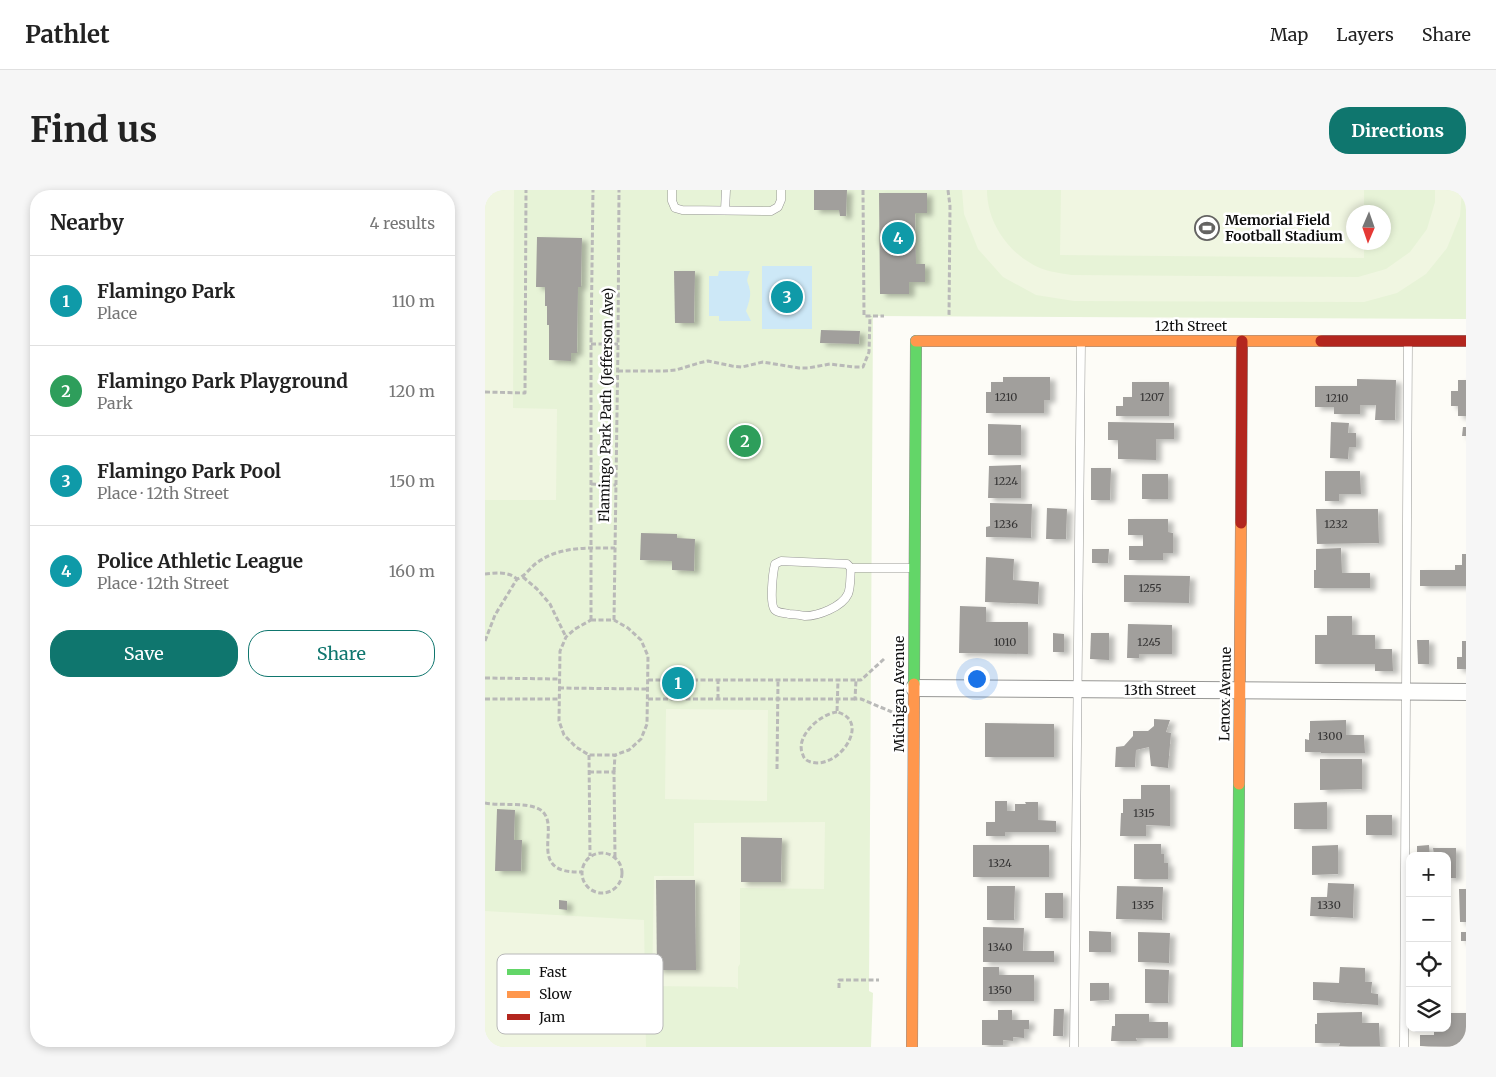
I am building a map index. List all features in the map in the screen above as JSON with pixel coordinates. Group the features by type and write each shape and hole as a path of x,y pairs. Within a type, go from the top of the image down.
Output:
{"street":[{"name":"12th Street","path":"916,340 1466,341"},
{"name":"Michigan Avenue","path":"911,1047 916,340"},
{"name":"Lenox Avenue","path":"1237,1047 1242,341"},
{"name":"13th Street","path":"914,688 1466,692"}],"lane":[{"path":"672,190 672,201 675,208 682,210 771,211 778,207 781,200 781,190"},
{"path":"725,210 726,190"},
{"path":"1074,1047 1081,340"},
{"path":"1407,897 1408,341"},
{"path":"851,568 849,594 842,602 817,614 805,616 775,611 772,605 773,571 775,564 781,561 847,564 851,568 915,568"},
{"path":"1404,1047 1406,942"}],"path":[{"path":"485,392 525,393 526,190"},
{"path":"591,620 593,190"},
{"name":"Flamingo Park Path (Jefferson Ave)","path":"614,620 619,344 619,190"},
{"path":"863,190 864,316 884,316"},
{"path":"949,190 949,317"},
{"path":"618,371 676,370 708,361 733,366 763,362 799,368 831,364 863,367 869,352 870,316"},
{"path":"591,344 619,344"},
{"path":"591,484 616,485"},
{"path":"485,641 495,615 517,579 523,577 530,568 549,556 569,549 615,548"},
{"path":"485,574 505,573 517,579"},
{"path":"523,577 550,604 566,637"},
{"path":"591,620 614,620 628,628 641,640 648,656 647,724 641,739 629,750 615,755 589,755 576,747 564,735 559,721 560,651 566,637 575,629 591,620"},
{"path":"648,680 861,680 884,659"},
{"path":"485,678 559,679"},
{"path":"718,680 718,699"},
{"path":"777,769 778,680"},
{"path":"837,712 838,680"},
{"path":"855,699 856,680"},
{"path":"559,688 647,689"},
{"path":"485,699 559,699"},
{"path":"648,699 861,699 892,712"},
{"path":"837,712 847,716 852,725 852,732 847,745 832,760 819,763 809,762 802,754 801,749 804,738 817,721 837,712"},
{"path":"589,755 590,856"},
{"path":"615,755 615,857"},
{"path":"589,772 614,772"},
{"path":"485,803 539,809 544,813 548,824 548,850 551,862 561,870 582,872"},
{"path":"603,852 615,857 620,862 623,875 617,887 605,893 598,893 587,887 583,881 582,872 585,862 590,856 603,852"},
{"path":"839,988 839,980 879,980"}],"green space":[{"path":"485,190 1466,190 1466,319 873,316 869,991 873,993 871,1047 485,1047"},
{"path":"485,190 514,190 513,408 557,409 556,500 485,500"},
{"path":"962,190 987,190 991,215 1002,237 1010,247 1029,262 1051,271 1071,275 1358,277 1386,269 1410,252 1427,229 1435,202 1435,190 1462,190 1460,216 1447,248 1426,274 1397,293 1364,302 1074,301 1036,295 1003,277 978,249 964,214"},
{"name":"Memorial Field Football Stadium","path":"1061,190 1364,190 1364,205 1346,205 1346,250 1364,250 1364,258 1060,255"},
{"path":"666,709 768,710 767,801 665,799"},
{"path":"825,822 824,889 740,888 740,964 738,967 738,989 735,987 663,986 663,954 653,954 654,876 694,876 694,823"},
{"path":"485,911 644,920 645,954 497,954 497,1034 646,1034 646,1047 485,1047"}],"water":[{"path":"762,266 812,266 812,329 762,329"},
{"path":"719,271 750,271 747,280 750,296 746,311 751,321 719,321 719,316 709,316 709,276 718,276"}],"building":[{"path":"814,190 847,190 846,216 840,216 839,210 814,210"},
{"path":"879,193 927,193 927,213 915,213 916,264 925,264 925,282 909,282 909,294 880,294"},
{"path":"537,237 582,238 581,287 578,287 577,353 571,353 571,361 549,360 549,325 547,325 547,306 545,306 545,287 536,287"},
{"path":"674,271 695,271 694,323 675,323"},
{"path":"821,330 860,331 859,344 820,343"},
{"path":"1003,377 1050,377 1050,400 1044,400 1044,413 986,413 986,392 991,392 991,382 1003,382"},
{"path":"1357,379 1396,380 1395,420 1375,420 1376,405 1360,405 1360,414 1334,414 1334,407 1315,407 1315,386 1357,386"},
{"path":"1458,380 1466,380 1466,416 1458,416 1458,406 1451,406 1451,391 1458,391"},
{"path":"1132,382 1169,382 1169,416 1116,416 1116,406 1123,406 1123,397 1132,397"},
{"path":"1108,422 1174,423 1174,439 1156,439 1156,460 1118,459 1118,440 1108,440"},
{"path":"1331,422 1349,423 1348,433 1356,433 1356,447 1349,447 1348,459 1330,458"},
{"path":"988,424 1021,425 1021,455 988,455"},
{"path":"1463,427 1466,427 1466,436 1462,436"},
{"path":"1021,465 1021,498 988,498 989,466"},
{"path":"1091,468 1111,468 1110,500 1091,500"},
{"path":"1325,471 1360,471 1361,494 1339,494 1339,501 1325,501"},
{"path":"1142,474 1168,474 1168,499 1142,499"},
{"path":"990,503 1032,504 1031,538 986,537 986,527 990,526"},
{"path":"1047,508 1067,509 1066,539 1046,539"},
{"path":"1316,509 1378,509 1379,543 1317,544"},
{"path":"1128,519 1168,519 1168,532 1173,533 1173,553 1163,553 1163,560 1129,560 1129,546 1143,546 1143,535 1128,535"},
{"path":"641,533 677,534 677,538 695,539 694,571 672,570 672,561 640,560"},
{"path":"1341,548 1342,573 1370,573 1370,588 1314,588 1316,549"},
{"path":"1092,549 1109,549 1108,563 1092,563"},
{"path":"1462,554 1466,554 1466,586 1420,586 1420,570 1455,570 1455,565 1462,565"},
{"path":"986,557 1014,559 1013,580 1039,582 1038,604 985,602"},
{"path":"1124,575 1190,576 1189,603 1124,602"},
{"path":"960,606 986,607 986,622 1028,622 1028,654 959,653"},
{"path":"1327,616 1352,616 1352,635 1375,635 1375,649 1392,649 1393,671 1375,671 1375,664 1315,664 1315,635 1327,635"},
{"path":"1128,624 1172,625 1172,654 1139,654 1139,658 1127,658"},
{"path":"1053,633 1064,634 1064,652 1053,652"},
{"path":"1091,633 1109,633 1109,660 1090,659"},
{"path":"1417,640 1429,640 1429,664 1418,664"},
{"path":"1462,641 1466,641 1466,669 1457,669 1457,657 1462,657"},
{"path":"1154,719 1170,720 1166,732 1171,733 1168,768 1151,766 1149,747 1136,750 1135,767 1115,767 1116,747 1124,746 1133,736 1133,731 1148,731 1154,726"},
{"path":"1346,720 1346,735 1364,735 1365,753 1305,752 1305,739 1309,740 1310,721"},
{"path":"985,723 1054,724 1054,757 985,757"},
{"path":"1320,759 1362,759 1362,789 1320,790"},
{"path":"1141,785 1170,785 1170,826 1146,825 1146,836 1120,836 1123,799 1141,799"},
{"path":"995,801 1007,801 1007,811 1015,811 1015,804 1038,802 1038,820 1056,821 1056,832 1005,832 1005,836 986,836 986,822 995,822"},
{"path":"1327,802 1327,829 1294,829 1294,803"},
{"path":"497,809 515,810 514,840 522,840 521,871 495,871"},
{"path":"1366,815 1392,815 1392,835 1366,835"},
{"path":"741,837 782,838 781,882 741,882"},
{"path":"1134,844 1161,844 1161,854 1164,854 1164,863 1168,863 1168,879 1134,879"},
{"path":"973,845 1049,845 1049,877 973,877"},
{"path":"1338,845 1338,874 1312,875 1312,846"},
{"path":"1429,845 1430,852 1417,852 1417,846"},
{"path":"1433,848 1456,848 1456,878 1451,878 1451,852 1434,852"},
{"path":"656,880 695,880 696,970 663,970 663,954 657,954"},
{"path":"1328,883 1354,884 1353,918 1310,916 1311,897 1327,897"},
{"path":"987,886 1015,886 1014,920 987,920"},
{"path":"1117,886 1163,887 1162,920 1116,919"},
{"path":"1459,889 1466,889 1466,922 1460,922"},
{"path":"1045,893 1063,893 1063,918 1045,918"},
{"path":"559,900 567,901 567,910 559,909"},
{"path":"983,927 1024,928 1023,951 1054,951 1054,962 983,962"},
{"path":"1089,931 1111,932 1111,952 1089,952"},
{"path":"1138,932 1170,933 1169,963 1138,962"},
{"path":"1461,932 1466,932 1466,941 1461,941"},
{"path":"983,967 999,967 999,975 1034,975 1034,1001 983,1001"},
{"path":"1340,967 1365,968 1365,982 1372,982 1371,993 1378,994 1378,1005 1313,1000 1313,982 1339,983"},
{"path":"1145,969 1169,970 1168,1003 1145,1003"},
{"path":"1090,983 1109,983 1109,1000 1090,1001"},
{"path":"1054,1009 1064,1009 1063,1036 1053,1036"},
{"path":"998,1010 1012,1010 1012,1020 1029,1020 1029,1029 1024,1029 1024,1038 1013,1037 1013,1041 1003,1040 1003,1045 982,1045 982,1020 998,1020"},
{"path":"1362,1012 1362,1023 1379,1023 1380,1046 1339,1046 1340,1043 1315,1043 1317,1013"},
{"path":"1451,1013 1466,1013 1466,1047 1420,1046 1420,1035 1434,1035 1434,1032 1451,1032"},
{"path":"1115,1014 1149,1014 1149,1022 1168,1022 1168,1038 1136,1038 1137,1041 1111,1041 1112,1026 1115,1026"}],"traffic: fast":[{"path":"914,684 916,341"},
{"path":"1237,1047 1239,784"}],"traffic: slow":[{"path":"916,341 1321,341"},
{"path":"1239,784 1241,523"},
{"path":"912,1047 914,684"}],"traffic: jam":[{"path":"1241,523 1242,341"},
{"path":"1321,341 1466,341"}],"place":[{"name":"Memorial Field Football Stadium","path":"1207,228"},
{"name":"Police Athletic League","path":"898,238"},
{"name":"Flamingo Park Pool","path":"787,297"},
{"name":"Flamingo Park Playground","path":"745,441"},
{"name":"Flamingo Park","path":"678,683"}]}
